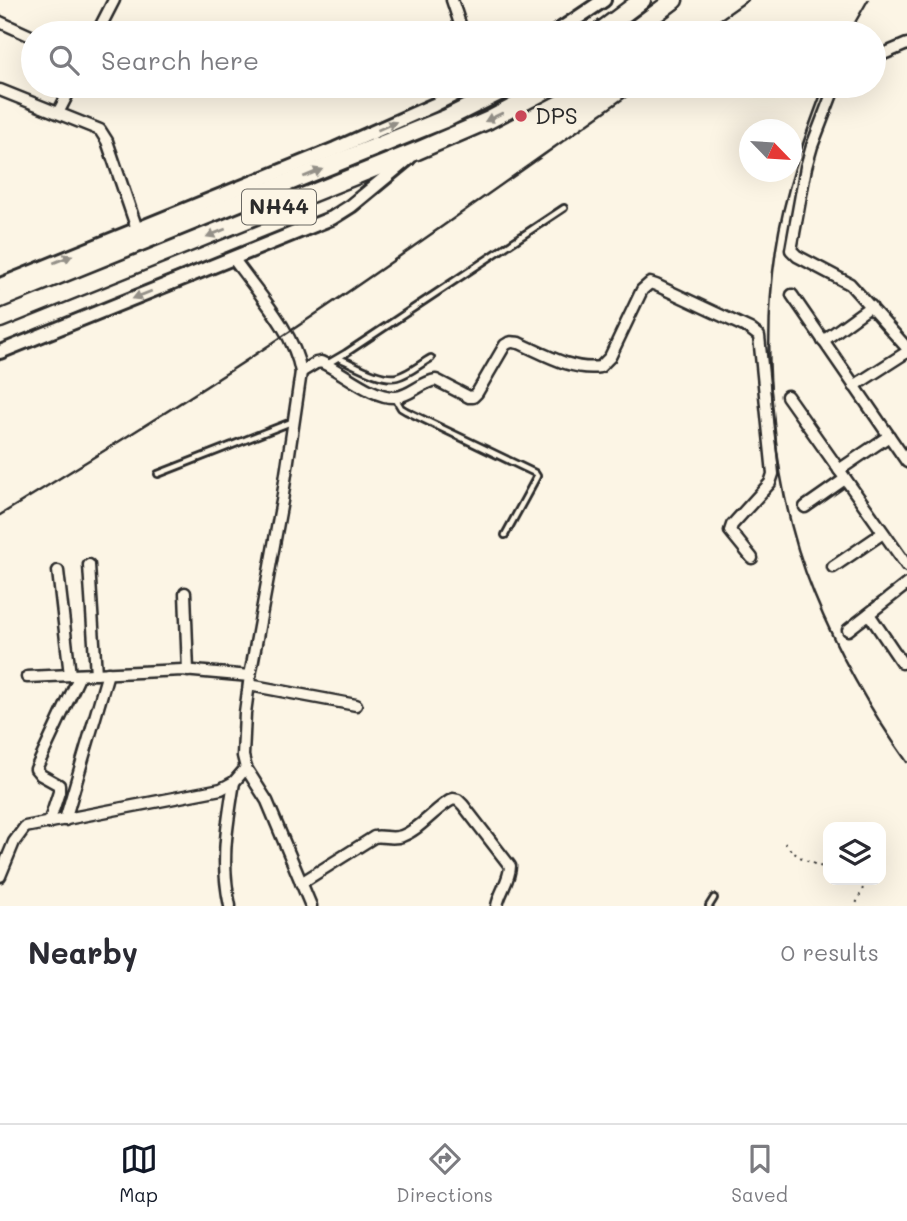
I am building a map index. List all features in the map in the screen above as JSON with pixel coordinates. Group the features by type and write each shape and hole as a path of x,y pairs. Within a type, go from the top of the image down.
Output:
{"highway":[{"path":"614,21 642,0"},
{"path":"646,21 674,0"},
{"name":"NH44","path":"0,299 447,118 475,98"},
{"name":"NH44","path":"0,319 417,151 532,98"}],"street":[{"path":"103,21 114,0"},
{"path":"452,0 459,21"},
{"path":"573,21 604,0"},
{"path":"0,22 21,32"},
{"path":"886,53 907,44"},
{"path":"0,90 100,130 104,134 137,229"},
{"path":"58,113 66,98"},
{"path":"0,285 335,149 449,98"},
{"path":"830,98 806,167 791,250 797,256 850,284 907,350 854,386"},
{"path":"0,352 332,218 351,206 417,151"},
{"path":"233,258 287,334 299,359 301,372 282,501 250,680 243,756 246,768 267,801 311,906"},
{"path":"301,372 321,362 377,393 395,398 430,380 436,380 464,396 473,397 505,345 513,342 574,366 600,367 610,357 642,290 650,284 656,285 750,329 759,336 773,474 770,484 730,531 752,558"},
{"path":"792,295 907,462"},
{"path":"823,341 871,306"},
{"path":"787,396 907,566"},
{"path":"839,470 889,436"},
{"path":"805,507 845,479"},
{"path":"833,567 883,533"},
{"path":"89,565 96,674"},
{"path":"49,823 59,785 37,773 36,769 75,675 58,571"},
{"path":"848,630 907,584"},
{"path":"185,593 188,671"},
{"path":"869,614 902,663"},
{"path":"27,677 188,671 250,680 356,705"},
{"path":"65,820 108,673"},
{"path":"0,876 25,827 221,789 234,782 246,768"},
{"path":"230,906 225,847 234,782"},
{"path":"301,883 374,836 397,838 408,833 453,799 463,805 510,866 497,906"}],"lane":[{"path":"326,364 564,208"},
{"path":"338,358 393,379 431,358"},
{"path":"395,398 406,411 535,473 537,476 505,535"},
{"path":"159,474 295,420"},
{"path":"709,906 714,898"}],"path":[{"path":"785,843 800,857 823,867"},
{"path":"855,906 863,888 860,885"}],"railway":[{"path":"718,21 748,0"},
{"path":"856,21 868,0"},
{"path":"0,515 286,334 624,98"},
{"path":"820,98 789,187 776,249 769,334 774,424 789,513 814,594 856,681 907,762"}],"place":[{"name":"DPS","path":"521,116"}]}
